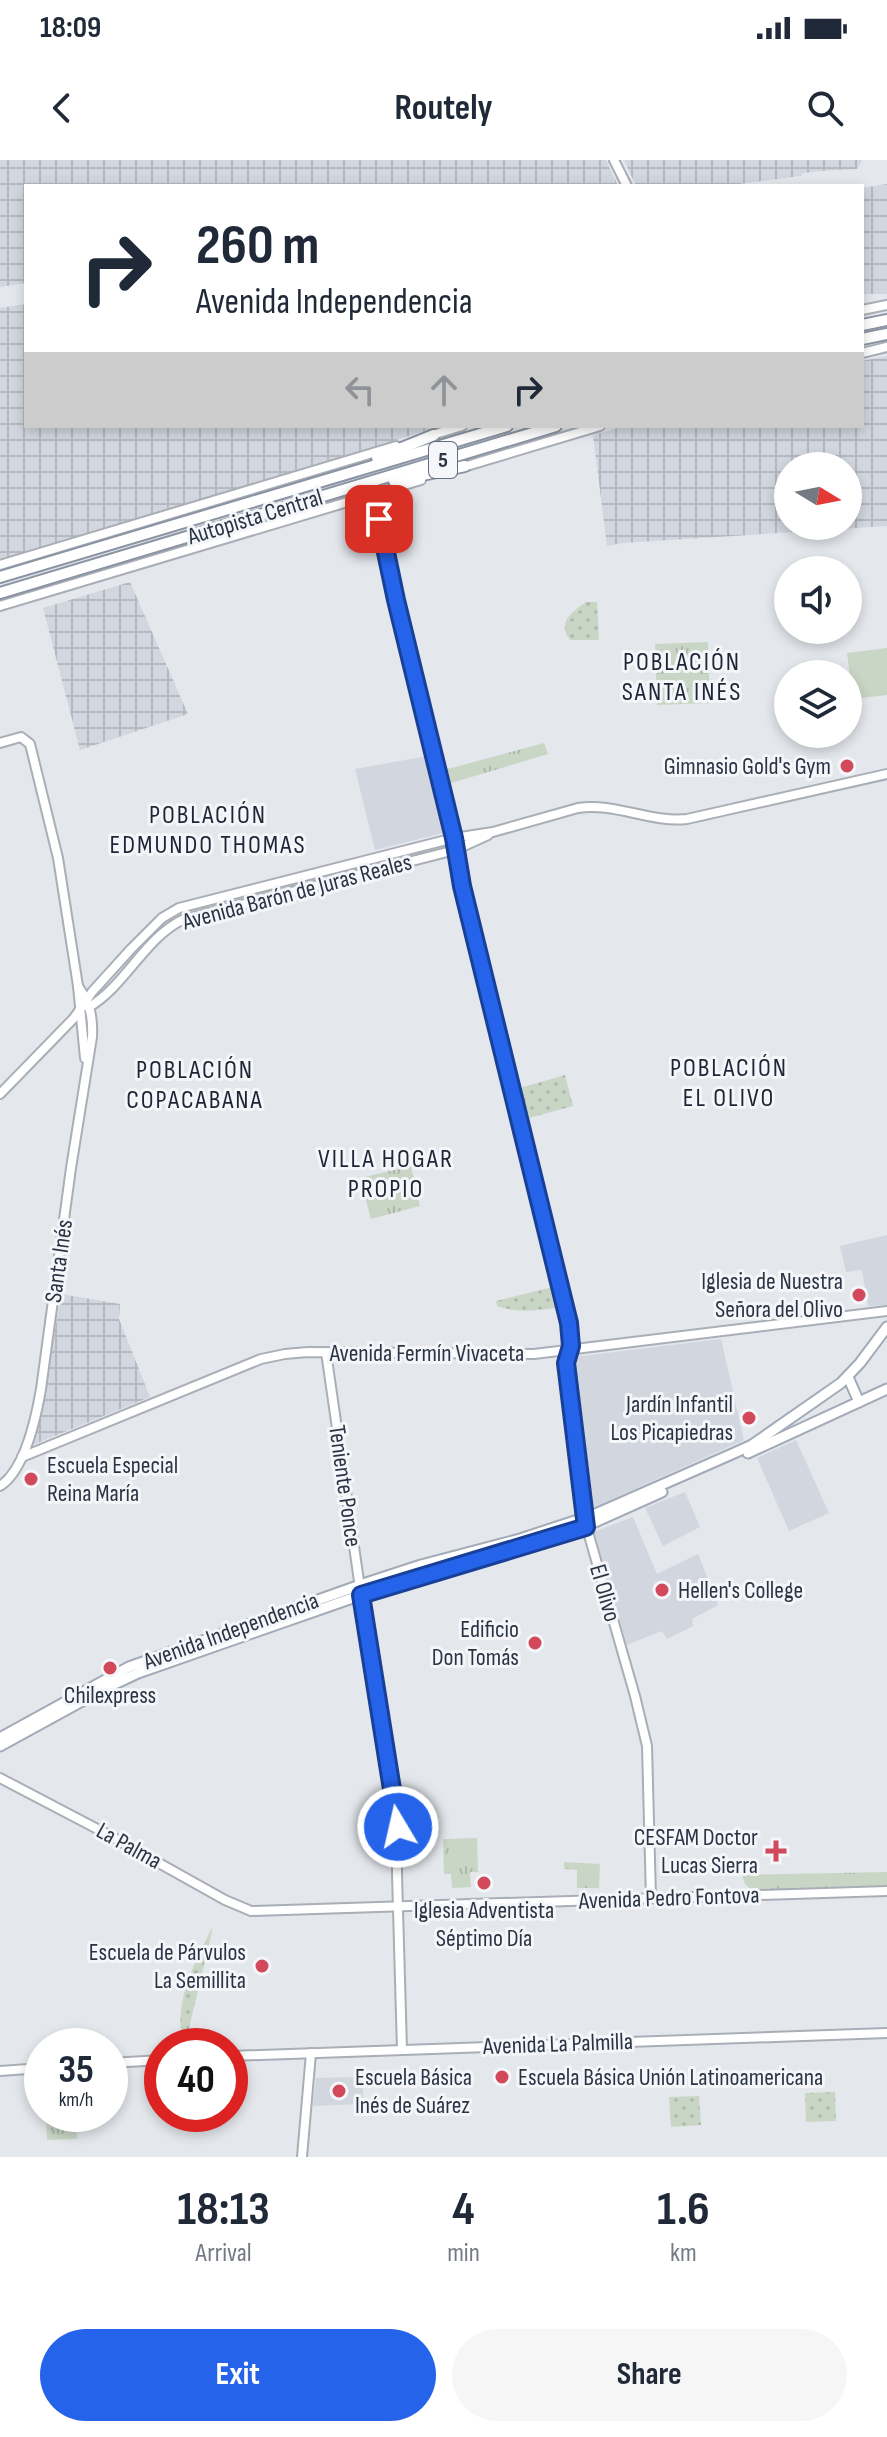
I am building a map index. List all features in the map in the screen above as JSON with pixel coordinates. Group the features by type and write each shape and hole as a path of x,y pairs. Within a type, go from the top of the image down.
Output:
{"highway":[{"path":"864,325 887,320"},
{"path":"864,339 887,334"},
{"name":"Autopista Central","path":"0,577 500,428"},
{"name":"Autopista Central","path":"0,593 549,428"},
{"path":"339,476 434,435"},
{"path":"341,491 465,466"}],"main road":[{"name":"Avenida Independencia","path":"585,1522 752,1445 848,1377 887,1327"},
{"path":"848,1377 859,1402"},
{"name":"Avenida Independencia","path":"0,1738 129,1667 360,1590 585,1522 887,1389"},
{"name":"Avenida Independencia","path":"0,1746 138,1673 360,1590"}],"street":[{"path":"614,160 626,184"},
{"path":"864,310 887,305"},
{"path":"864,353 887,347"},
{"path":"0,565 456,428"},
{"path":"0,606 593,428"},
{"name":"El Olivo","path":"374,494 396,600 567,1316 570,1350 566,1363 585,1522 647,1746 651,1898"},
{"name":"Santa Inés","path":"0,743 18,738 26,739 30,744 58,858 78,986 86,1063"},
{"name":"Avenida Barón de Juras Reales","path":"0,1094 88,1003 149,930 174,910 454,838 493,832 565,811 591,807 687,819 887,774"},
{"name":"Avenida Barón de Juras Reales","path":"88,1003 106,994 168,930 182,920 455,850 493,832"},
{"path":"174,910 182,920"},
{"name":"Santa Inés","path":"22,1457 41,1389 93,1024 88,1003 78,986"},
{"name":"Avenida Fermín Vivaceta","path":"22,1457 261,1359 295,1353 520,1354 887,1311"},
{"name":"Teniente Ponce","path":"326,1352 397,1821 402,2050"},
{"path":"0,1486 14,1474 22,1457"},
{"name":"La Palma","path":"0,1778 225,1900 247,1910 259,1911"},
{"name":"Avenida Pedro Fontova","path":"259,1911 887,1891"},
{"name":"Avenida La Palmilla","path":"248,2055 887,2033"},
{"path":"302,2157 311,2053"},
{"path":"0,2071 24,2069"}],"shaded area":[{"path":"0,160 606,160 617,184 24,184 24,283 0,287"},
{"path":"624,160 862,160 857,169 804,173 801,176 739,184 635,184"},
{"path":"887,184 887,294 864,294 864,188"},
{"path":"24,304 24,428 435,428 0,560 0,308"},
{"path":"887,356 887,526 862,528 862,452 774,452 774,533 607,546 593,435 617,428 864,428 864,361"},
{"path":"130,582 188,714 80,750 43,608"},
{"path":"427,756 443,833 375,850 355,769"},
{"path":"887,1235 887,1305 868,1306 862,1270 846,1272 840,1246"},
{"path":"61,1294 120,1304 119,1319 150,1397 30,1446 42,1408"},
{"path":"721,1339 744,1440 590,1509 573,1357"},
{"path":"796,1440 829,1513 789,1531 757,1458"},
{"path":"685,1492 700,1527 663,1546 645,1508"},
{"name":"Hellen's College","path":"633,1517 657,1574 698,1554 718,1605 692,1619 693,1626 667,1639 662,1631 627,1645 594,1532"},
{"name":"Escuela Básica Inés de Suárez","path":"363,2077 363,2104 313,2106 316,2078"}],"green space":[{"path":"586,602 597,602 599,640 570,640 565,628 568,618"},
{"path":"708,642 710,703 657,705 655,644"},
{"path":"887,648 887,695 862,698 862,660 848,660 847,653"},
{"path":"544,743 548,754 448,784 444,770"},
{"path":"450,841 450,847 181,918 180,913"},
{"path":"565,1075 573,1106 529,1118 520,1088"},
{"path":"411,1166 420,1206 371,1219 360,1178"},
{"path":"553,1287 559,1307 528,1311 497,1306 496,1301"},
{"path":"477,1838 478,1872 470,1872 471,1887 452,1888 451,1874 444,1874 443,1839"},
{"path":"564,1862 600,1864 599,1888 577,1888 577,1870 564,1869"},
{"path":"887,1872 887,1887 753,1891 745,1884 742,1875"},
{"path":"212,1928 189,2028 181,2028 182,2006 194,1966"},
{"path":"835,2092 836,2121 806,2122 805,2093"},
{"path":"699,2096 701,2125 671,2127 669,2097"},
{"path":"47,2132 77,2132 77,2139 47,2140"}],"place":[{"name":"Gimnasio Gold's Gym","path":"847,766"},
{"name":"Iglesia de Nuestra Señora del Olivo","path":"859,1295"},
{"name":"Jardín Infantil Los Picapiedras","path":"749,1418"},
{"name":"Escuela Especial Reina María","path":"31,1479"},
{"name":"Hellen's College","path":"662,1590"},
{"name":"Edificio Don Tomás","path":"535,1643"},
{"name":"Chilexpress","path":"110,1668"},
{"name":"CESFAM Doctor Lucas Sierra","path":"776,1851"},
{"name":"Iglesia Adventista Séptimo Día","path":"484,1883"},
{"name":"Escuela de Párvulos La Semillita","path":"262,1966"},
{"name":"Escuela Básica Unión Latinoamericana","path":"502,2077"},
{"name":"Escuela Básica Inés de Suárez","path":"339,2091"}],"district":[{"name":"POBLACIÓN SANTA INÉS","path":"682,677"},
{"name":"POBLACIÓN EDMUNDO THOMAS","path":"208,830"},
{"name":"POBLACIÓN EL OLIVO","path":"729,1083"},
{"name":"POBLACIÓN COPACABANA","path":"195,1085"},
{"name":"VILLA HOGAR PROPIO","path":"386,1174"}],"route":[{"path":"379,519 454,838 462,886 569,1323 571,1346 566,1363 586,1527 361,1595 398,1827"}]}
